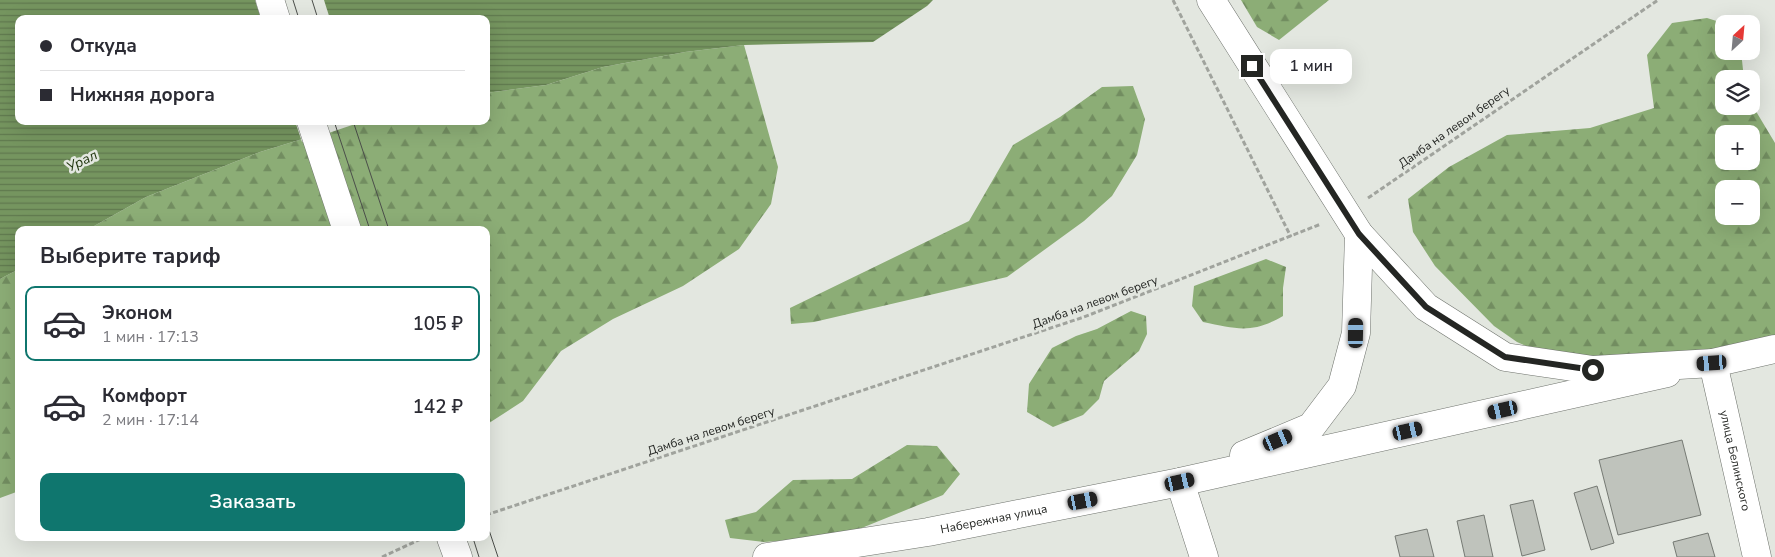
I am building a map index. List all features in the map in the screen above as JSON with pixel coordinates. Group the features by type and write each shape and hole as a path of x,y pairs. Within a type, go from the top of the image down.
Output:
{"main road":[{"path":"270,0 275,15"},
{"path":"1211,0 1352,224 1426,307 1505,357 1593,370 1712,363"},
{"path":"312,125 346,226"},
{"path":"1204,557 1180,482 1311,427 1342,386 1356,333 1352,224"},
{"name":"Набережная улица","path":"767,557 928,532 1180,482 1775,349"},
{"name":"улица Белинского","path":"1712,363 1757,557"},
{"path":"452,541 458,557"}],"path":[{"path":"1172,0 1292,237"},
{"name":"Дамба на левом берегу","path":"490,514 1084,317 1292,237 1352,224 1518,93 1658,0"},
{"path":"382,557 417,541"}],"green space":[{"path":"1241,0 1329,0 1279,40 1257,27"},
{"path":"1707,18 1715,21 1715,60 1742,60 1743,70 1715,70 1715,115 1758,115 1775,143 1775,336 1708,354 1628,362 1547,355 1517,342 1494,326 1435,266 1413,232 1408,199 1449,167 1507,135 1590,128 1654,108 1647,55 1672,23"},
{"path":"744,45 778,167 771,204 739,249 683,286 613,319 561,351 523,401 490,422 490,226 94,226 146,197 260,152 348,125 490,125 490,92 546,85 603,67 685,52"},
{"path":"1133,86 1145,119 1137,155 1112,196 1084,221 1007,277 814,322 791,324 790,308 969,221 1013,145 1060,117 1102,87"},
{"path":"1266,259 1286,267 1283,288 1283,316 1253,328 1225,327 1203,322 1192,306 1194,286"},
{"path":"15,271 15,492 0,498 0,279"},
{"path":"1131,311 1146,316 1147,334 1139,351 1104,381 1099,399 1083,415 1053,427 1027,412 1029,384 1052,348 1076,336 1097,329"},
{"path":"907,445 937,446 960,474 943,495 842,536 764,542 730,538 725,520 756,512 793,480 852,479"}],"water":[{"name":"Урал","path":"0,0 933,0 873,42 744,45 685,52 603,67 546,85 490,92 490,15 15,15 15,125 348,125 260,152 146,197 94,226 15,226 15,271 0,279"}],"pier":[{"path":"255,0 324,0 329,15 260,15"},
{"path":"296,125 352,125 302,142"}],"building":[{"path":"1682,440 1701,515 1618,535 1599,460"},
{"path":"1597,486 1614,543 1591,550 1574,493"},
{"path":"1533,500 1545,550 1522,556 1510,505"},
{"path":"1484,515 1493,557 1465,557 1457,521"},
{"path":"1427,529 1434,557 1400,557 1395,536"},
{"path":"1708,533 1715,557 1677,557 1673,542"}],"tram line":[{"path":"293,0 298,15"},
{"path":"312,0 317,15"},
{"path":"335,125 369,226"},
{"path":"354,125 388,226"},
{"path":"490,533 498,557"},
{"path":"474,541 479,557"}],"route":[{"path":"1252,66 1359,234 1426,307 1505,357 1593,370"}]}
